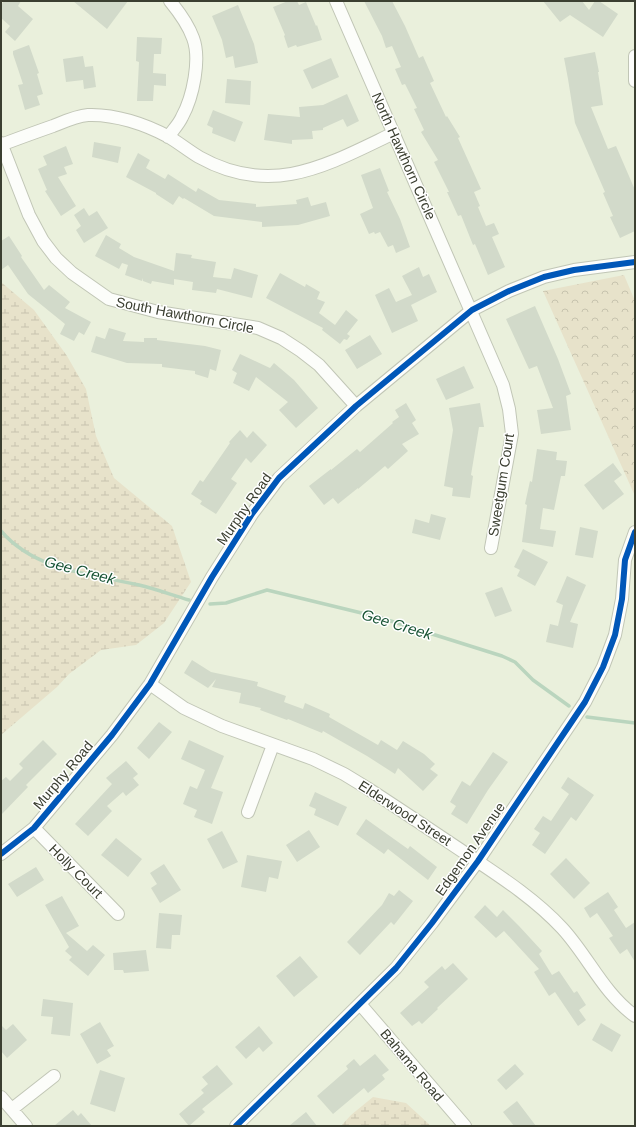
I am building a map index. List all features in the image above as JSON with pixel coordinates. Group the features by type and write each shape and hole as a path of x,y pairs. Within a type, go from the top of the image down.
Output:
{"street":[{"path":"168,137 182,116 190,99 196,58 194,38 183,16 170,1"},
{"name":"North Hawthorn Circle","path":"336,1 472,310"},
{"path":"635,56 635,81"},
{"path":"1,144 68,120 87,115 122,118 137,122 168,137 199,157 222,168 241,173 275,177 302,172 332,163 394,133"},
{"name":"South Hawthorn Circle","path":"1,144 29,215 43,241 56,258 72,273 109,299 158,312 258,328 281,338 319,365 356,406"},
{"name":"Murphy Road","path":"1,854 34,828 112,735 150,684 212,576 252,514 279,478 356,406 472,310 509,291 544,277 574,270 635,262"},
{"name":"Sweetgum Court","path":"472,310 504,385 512,434 491,548"},
{"name":"Edgemon Avenue","path":"236,1126 396,968 478,862 584,702 603,667 616,635 622,599 625,560 635,532"},
{"name":"Elderwood Street","path":"150,684 191,711 222,726 313,759 350,777 510,883 562,928 588,960 604,986 620,1004 635,1016"},
{"path":"248,812 273,745"},
{"name":"Holly Court","path":"34,828 118,914"},
{"name":"Bahama Road","path":"360,1004 464,1126"},
{"path":"12,1109 54,1076"},
{"path":"1,1097 26,1126"}],"green space":[{"path":"624,275 635,301 635,496 543,291"},
{"path":"1,282 34,310 67,356 86,389 96,436 114,478 172,526 191,582 164,623 136,645 101,650 69,674 57,687 1,735"},
{"path":"373,1097 406,1103 431,1126 341,1126 351,1115"}],"building":[{"path":"4,1 21,1 18,6 33,19 15,41 5,32 10,26 1,18 1,5"},
{"path":"73,1 128,1 107,29"},
{"path":"288,1 297,1 299,5 306,2 316,26 317,25 322,40 288,48 285,35 273,7"},
{"path":"364,1 392,1 419,58 423,56 434,81 430,83 446,117 447,116 460,137 458,138 481,189 474,192 480,206 478,207 486,226 494,223 499,234 492,237 505,267 488,275 475,244 473,245 461,215 458,216 447,192 449,192 434,162 438,160 421,132 424,130 414,109 417,108 405,84 402,85 395,69 401,67 392,46 386,48 382,36"},
{"path":"543,1 582,1 589,10 595,1 599,1 618,14 603,37 570,15 560,22"},
{"path":"238,5 254,44 258,63 235,68 233,56 226,58 222,40 212,16"},
{"path":"137,37 162,38 161,54 154,54 153,73 166,74 166,86 154,85 153,101 137,101 139,62 136,61"},
{"path":"29,45 39,73 37,74 43,94 37,96 40,105 25,110 18,85 23,84 13,51"},
{"path":"595,52 603,105 591,107 608,149 616,146 635,190 635,231 620,238 610,217 613,216 603,193 605,192 575,123 564,58"},
{"path":"83,56 85,67 93,66 96,87 84,89 83,80 66,82 63,59"},
{"path":"331,58 339,77 312,89 303,70"},
{"path":"227,79 251,81 250,105 225,103"},
{"path":"347,94 359,121 347,127 343,119 323,128 323,130 312,131 313,139 292,140 292,144 264,140 268,114 300,117 299,107 323,105"},
{"path":"213,110 243,122 235,142 212,133 213,128 207,125"},
{"path":"94,142 121,147 118,163 92,157"},
{"path":"66,146 73,164 64,167 67,174 58,177 76,206 61,216 45,191 47,190 38,169 47,165 43,156"},
{"path":"138,153 150,160 146,168 165,179 168,174 196,192 198,188 219,200 256,204 256,207 297,204 296,200 308,197 311,206 326,202 330,216 298,225 262,227 262,222 214,216 179,196 173,205 156,193 126,177"},
{"path":"380,168 389,191 387,192 400,219 410,247 396,253 393,245 388,247 380,232 369,234 360,214 373,208 361,175"},
{"path":"84,208 89,216 97,211 108,228 84,243 76,230 81,226 74,215"},
{"path":"106,235 121,244 119,248 134,257 174,271 176,253 192,255 191,258 216,262 213,277 231,279 234,268 258,275 252,298 217,289 216,293 192,290 193,282 174,279 174,285 152,281 151,284 143,281 143,278 142,281 125,275 128,265 122,263 119,269 95,256"},
{"path":"9,236 22,256 21,257 44,290 49,285 70,302 65,308 91,322 84,335 79,332 74,341 60,334 65,324 28,294 8,265 1,270 1,241"},
{"path":"419,267 423,277 429,274 437,292 411,305 418,321 392,333 375,295 389,288 396,302 412,295 402,276"},
{"path":"280,273 305,287 306,284 320,292 317,299 325,302 319,313 335,325 346,310 358,320 347,334 350,336 347,340 344,339 340,344 322,330 323,328 266,298"},
{"path":"535,306 558,359 571,394 566,396 571,430 541,434 537,410 553,408 537,366 529,369 506,319"},
{"path":"109,328 126,333 123,341 144,342 144,338 157,338 157,340 205,346 221,350 216,371 210,369 208,378 195,374 195,371 162,367 162,364 127,363 91,352 96,336 105,339"},
{"path":"370,335 382,354 357,369 345,350"},
{"path":"240,354 270,368 274,363 294,380 318,408 296,428 279,410 288,402 256,377 249,391 233,383 237,373 232,370"},
{"path":"464,366 474,388 446,400 436,379"},
{"path":"406,403 416,420 412,423 419,434 402,444 408,451 388,469 385,466 338,504 333,498 324,505 309,486 357,449 360,452 399,417 395,410"},
{"path":"480,403 484,427 479,427 471,475 473,476 470,498 452,496 453,488 444,486 453,430 449,408"},
{"path":"240,430 247,438 253,431 267,445 251,463 246,458 231,479 237,483 216,514 200,504 202,501 191,494 200,480 203,482 230,443 229,442"},
{"path":"537,449 557,452 556,460 567,461 565,476 561,476 554,510 543,508 540,529 556,531 553,547 522,542 527,505 525,504 530,481 532,482"},
{"path":"613,463 622,475 614,481 624,494 603,510 584,485"},
{"path":"431,514 446,518 440,540 412,533 415,519 429,523"},
{"path":"580,527 598,531 593,558 575,555"},
{"path":"523,549 548,562 535,586 517,576 520,570 514,567"},
{"path":"567,576 586,585 570,622 578,624 573,648 546,642 550,624 558,626 563,605 556,602"},
{"path":"502,587 512,611 495,617 485,593"},
{"path":"192,660 211,672 258,682 257,686 286,696 284,702 303,709 305,703 330,714 329,717 378,745 381,740 397,750 403,741 424,754 435,764 430,769 438,775 423,791 398,768 395,774 323,731 322,733 288,719 287,720 260,710 261,708 239,703 241,693 212,687 216,679 208,688 184,673"},
{"path":"159,722 172,732 149,759 137,748"},
{"path":"43,740 57,754 26,785 28,787 1,815 1,781 6,777 10,781 23,768 19,764"},
{"path":"189,740 224,756 211,788 223,792 212,824 194,817 197,810 183,804 190,786 197,789 205,770 181,759"},
{"path":"493,752 508,762 488,790 467,824 451,814 456,806 450,802 462,781 470,786"},
{"path":"126,761 138,774 133,778 139,785 126,796 123,792 107,806 112,811 88,836 75,824 112,784 106,778"},
{"path":"568,777 594,795 576,821 571,817 545,854 532,845 540,833 534,829 543,816 551,821 569,794 561,788"},
{"path":"315,792 347,807 338,826 314,815 316,809 309,806"},
{"path":"366,819 408,849 410,846 437,867 428,880 388,849 384,854 356,834"},
{"path":"309,830 320,847 297,862 286,845"},
{"path":"222,831 238,862 223,869 207,839"},
{"path":"116,838 142,859 128,877 101,855"},
{"path":"247,855 282,861 278,879 269,877 266,892 241,887"},
{"path":"566,858 590,883 574,899 550,874"},
{"path":"164,864 181,890 160,903 151,888 157,884 150,873"},
{"path":"36,867 44,880 17,897 8,884"},
{"path":"399,890 413,901 394,925 391,922 360,955 347,942 382,905 389,893 394,896"},
{"path":"608,892 618,907 614,910 626,928 635,922 635,962 627,949 620,954 609,938 613,936 597,913 590,918 584,908"},
{"path":"62,896 79,926 66,933 87,951 93,945 105,955 88,976 69,960 72,957 65,951 69,947 45,905"},
{"path":"485,905 497,917 503,910 542,951 539,954 552,975 559,971 574,993 577,991 586,1005 579,1010 586,1020 578,1026 555,992 549,996 534,972 539,969 504,931 496,938 474,917"},
{"path":"159,913 182,915 180,935 172,935 171,949 156,948"},
{"path":"146,950 149,971 124,973 123,970 114,970 113,953"},
{"path":"300,956 318,977 294,997 276,976"},
{"path":"453,963 468,979 422,1024 419,1021 412,1026 400,1013 429,987 424,982 442,966 445,970"},
{"path":"43,999 73,1003 70,1036 51,1034 53,1017 41,1016"},
{"path":"100,1022 114,1046 107,1050 111,1056 97,1064 80,1034"},
{"path":"601,1023 621,1035 612,1052 592,1040"},
{"path":"13,1024 27,1040 7,1058 1,1051 1,1025 6,1030"},
{"path":"259,1026 273,1043 263,1052 259,1047 246,1059 235,1047"},
{"path":"375,1054 389,1070 382,1075 385,1079 368,1093 364,1088 333,1114 317,1096 348,1069 346,1066 354,1059 360,1066"},
{"path":"515,1064 524,1074 506,1090 497,1080"},
{"path":"217,1065 233,1084 202,1109 205,1112 189,1126 179,1114 204,1093 201,1090 208,1084 202,1077"},
{"path":"100,1070 125,1078 115,1112 90,1104"},
{"path":"517,1101 536,1126 514,1126 503,1112"},
{"path":"73,1110 78,1116 81,1113 92,1126 54,1126"},
{"path":"306,1112 317,1126 289,1126"}],"waterway":[{"name":"Gee Creek","path":"1,531 30,555 47,563 83,574 145,587 189,600"},
{"name":"Gee Creek","path":"210,604 226,603 267,590 378,617 502,656 515,662 533,680 569,706"},
{"name":"Gee Creek","path":"587,717 635,723"}],"cycle path":[{"path":"1,854 34,828 112,735 150,684 212,577 252,514 279,478 356,406 472,310 509,291 544,277 574,270 635,262"},
{"path":"236,1126 396,968 432,923 478,861 585,702 603,667 615,635 622,599 625,560 635,532"}]}
